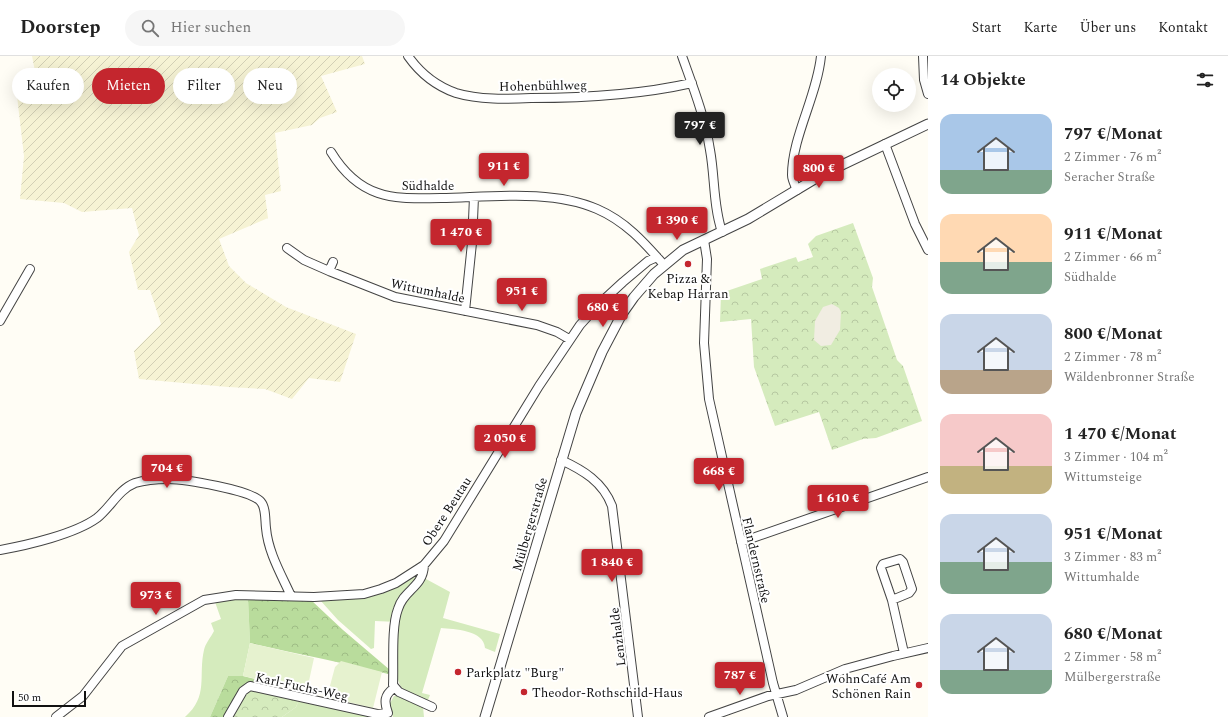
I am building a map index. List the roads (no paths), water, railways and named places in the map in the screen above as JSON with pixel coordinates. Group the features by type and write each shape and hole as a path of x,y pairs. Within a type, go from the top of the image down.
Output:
{"street":[{"name":"Hohenbühlweg","path":"408,56 416,67 434,82 455,92 476,97 522,98 611,95 650,92 692,83"},
{"path":"682,56 700,104 709,139 716,209 722,232"},
{"path":"797,190 792,176 795,152 817,79 821,56"},
{"path":"923,56 924,80 928,94"},
{"name":"Mülbergerstraße","path":"485,717 561,460 585,388 616,325 634,297 664,265 684,250 748,219 823,174 928,124"},
{"path":"885,144 915,224 926,239 928,250"},
{"name":"Südhalde","path":"331,152 349,175 362,186 378,193 406,198 550,197 592,206 606,213 628,228 642,240 664,265"},
{"path":"465,311 472,249 474,197"},
{"name":"Flandernstraße","path":"704,240 707,259 704,344 709,400 776,694 783,717"},
{"name":"Wittumhalde","path":"287,248 304,260 395,297 545,327 570,339"},
{"name":"Obere Beutau","path":"56,717 83,696 122,646 197,603 213,598 236,595 332,597 364,594 381,589 396,582 424,565 444,541 570,339 598,305 648,261 657,257"},
{"path":"329,271 333,262"},
{"path":"0,321 30,269"},
{"name":"Lenzhalde","path":"561,460 577,467 589,475 606,494 612,506 638,717"},
{"path":"741,542 928,477"},
{"path":"0,550 40,540 88,524 105,512 126,488 134,484 158,480 178,480 231,489 252,495 259,500 264,506 268,543 291,596"},
{"path":"892,600 910,593 912,589 903,562 900,559 881,566 892,600 904,653"},
{"path":"424,565 421,580 407,595 398,608 395,625 394,688 432,707"},
{"path":"709,717 776,694 796,690 845,669 928,648"},
{"name":"Karl-Fuchs-Weg","path":"228,717 243,691 250,686 374,714 388,713 385,706 385,699 388,693 394,688"}],"place":[{"name":"Pizza & Kebap Harran","path":"688,264"},
{"name":"Parkplatz \"Burg\"","path":"458,672"},
{"name":"WohnCafé Am Schönen Rain","path":"919,685"},
{"name":"Theodor-Rothschild-Haus","path":"524,692"}]}
